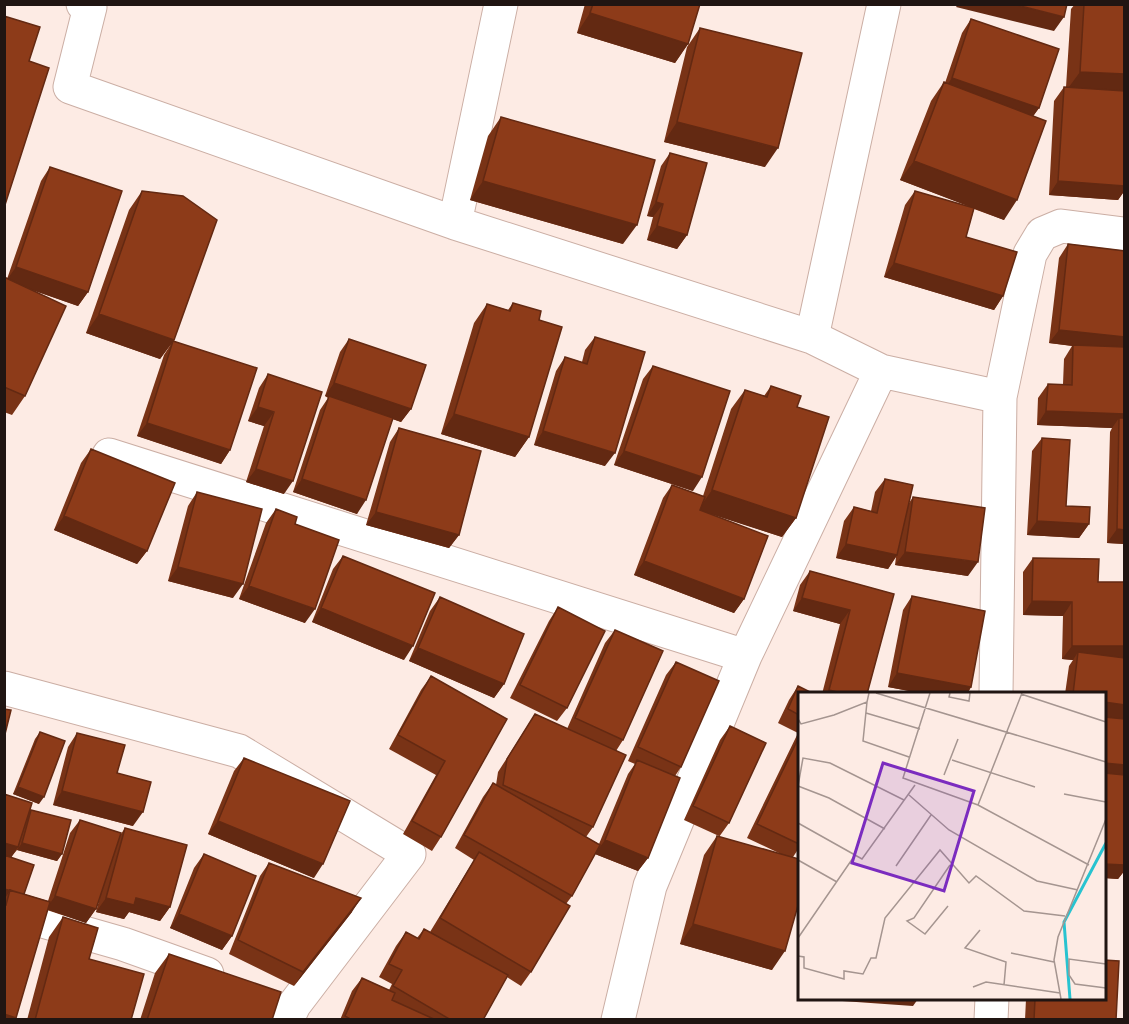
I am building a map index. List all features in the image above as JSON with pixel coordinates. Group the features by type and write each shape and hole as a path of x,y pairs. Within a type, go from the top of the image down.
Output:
{"street":[{"path":"455,224 501,4"},
{"path":"812,337 884,4"},
{"path":"88,5 69,87 455,224 812,337 881,371 1000,397"},
{"path":"996,692 1000,397 1030,254 1042,234 1061,226 1125,234"},
{"path":"618,1020 650,886 745,656 881,371"},
{"path":"108,455 745,656"},
{"path":"4,688 239,752 409,854 290,1012 262,994"},
{"path":"4,910 123,944 230,982"},
{"path":"991,1020 992,1000"}],"building":[{"path":"593,4 700,4 688,44 590,13"},
{"path":"1013,4 1067,4 1064,17"},
{"path":"1084,4 1125,4 1125,74 1080,72"},
{"path":"4,16 40,27 29,61 49,68 4,208"},
{"path":"971,19 1059,49 1039,108 952,78"},
{"path":"700,28 802,53 778,148 677,122"},
{"path":"944,82 1046,121 1017,200 914,161"},
{"path":"1064,87 1125,91 1125,186 1058,181"},
{"path":"501,117 655,160 637,225 483,181"},
{"path":"670,153 707,163 687,235 657,226 663,204 656,202"},
{"path":"50,167 122,191 88,292 16,267"},
{"path":"142,191 183,196 217,220 174,340 99,314"},
{"path":"915,191 974,208 966,237 1017,252 1003,296 894,263"},
{"path":"1068,244 1125,251 1125,337 1059,330"},
{"path":"4,277 66,306 25,396 4,387"},
{"path":"513,303 541,311 539,320 562,327 529,437 454,414 487,304 510,311"},
{"path":"595,337 645,352 615,453 543,431 565,357 587,364"},
{"path":"349,339 426,365 411,409 334,383"},
{"path":"173,341 257,368 230,450 147,423"},
{"path":"1073,345 1125,347 1125,414 1046,411 1048,384 1072,385"},
{"path":"653,366 730,391 702,477 624,451"},
{"path":"268,374 322,392 293,481 256,469 274,412 258,407"},
{"path":"771,386 801,396 797,407 829,417 796,518 712,490 745,390 767,397"},
{"path":"329,396 393,418 366,500 302,479"},
{"path":"1119,418 1125,418 1125,530 1117,529"},
{"path":"399,428 481,451 459,535 376,512"},
{"path":"1042,438 1070,440 1066,506 1090,507 1089,524 1037,521"},
{"path":"91,449 175,483 147,551 64,516"},
{"path":"885,479 913,485 897,555 846,544 854,507 877,513"},
{"path":"672,485 705,497 700,510 768,536 744,599 644,561"},
{"path":"197,492 262,509 243,584 178,567"},
{"path":"913,497 985,508 978,562 905,552"},
{"path":"276,509 297,517 295,524 339,540 315,609 249,586"},
{"path":"343,556 435,593 413,646 321,608"},
{"path":"1033,558 1099,559 1098,582 1125,582 1125,646 1072,646 1072,602 1032,601"},
{"path":"810,571 894,594 868,692 829,690 850,610 802,598"},
{"path":"912,596 985,611 971,687 897,673"},
{"path":"440,597 524,634 504,684 418,648"},
{"path":"558,607 605,631 567,708 520,685"},
{"path":"615,630 663,651 623,740 575,718"},
{"path":"1078,652 1125,658 1125,705 1105,702 1105,692 1073,692"},
{"path":"676,662 719,681 681,767 638,747"},
{"path":"431,676 507,719 441,837 412,821 445,761 398,735"},
{"path":"798,686 810,692 798,692 798,714 788,709"},
{"path":"4,709 11,710 4,738"},
{"path":"535,714 626,755 593,827 503,785 507,759"},
{"path":"1105,717 1125,719 1125,765 1105,763"},
{"path":"730,726 766,743 729,823 693,806"},
{"path":"40,732 65,741 44,797 18,787"},
{"path":"77,733 125,745 117,773 151,782 143,812 62,791"},
{"path":"798,739 798,844 757,824"},
{"path":"244,758 350,801 323,864 218,821"},
{"path":"637,760 680,778 648,858 605,840"},
{"path":"1105,773 1125,775 1125,865 1105,864"},
{"path":"493,783 600,845 572,896 464,835"},
{"path":"4,794 32,803 18,847 4,843"},
{"path":"31,810 71,820 62,854 22,843"},
{"path":"80,820 121,833 96,909 55,896"},
{"path":"125,828 187,845 170,907 136,898 134,905 106,898"},
{"path":"717,836 798,859 798,906 785,951 693,924"},
{"path":"479,852 570,906 531,972 440,918"},
{"path":"204,854 256,876 232,936 179,914"},
{"path":"4,855 34,865 24,894 4,889"},
{"path":"269,863 361,898 303,972 238,940"},
{"path":"10,890 50,902 16,1018 4,1014 4,904 6,905"},
{"path":"63,917 98,928 89,959 144,974 131,1020 35,1020"},
{"path":"424,929 508,975 483,1020 451,1020 393,986 402,970 389,964 406,932 419,939"},
{"path":"169,954 281,992 272,1020 147,1020"},
{"path":"1105,960 1119,961 1116,1020 1034,1020 1035,1000 1105,1000"},
{"path":"362,978 395,993 392,1000 436,1020 352,1020 345,1016"}]}
